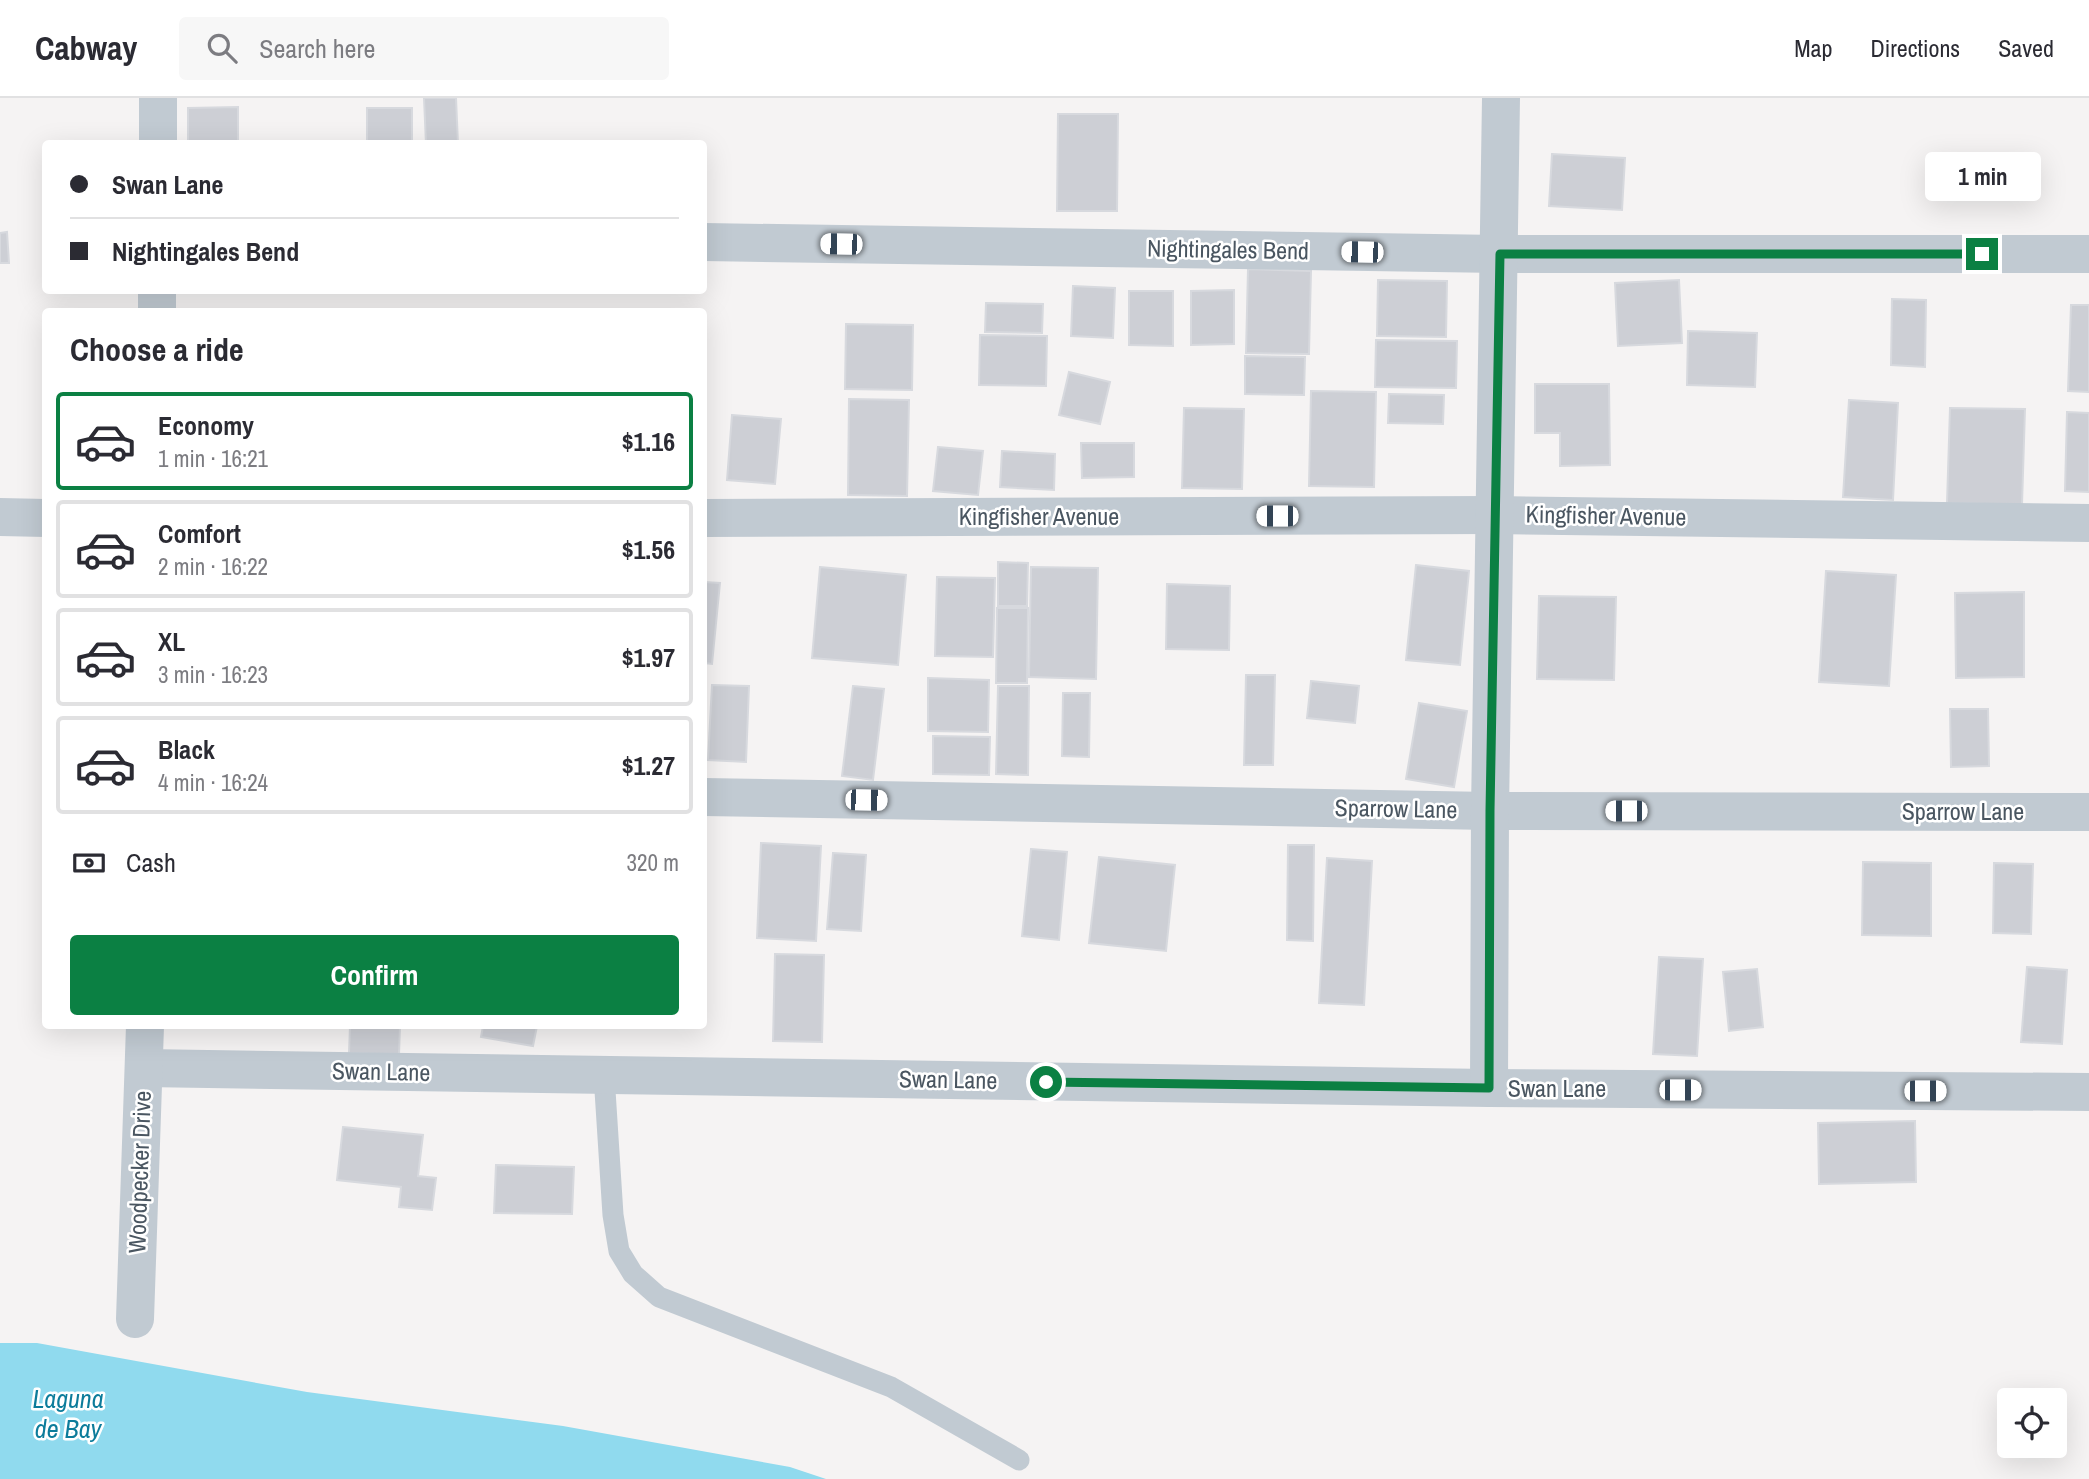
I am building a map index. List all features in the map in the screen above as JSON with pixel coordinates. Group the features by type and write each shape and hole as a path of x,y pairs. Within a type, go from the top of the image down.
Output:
{"street":[{"path":"158,98 158,140"},
{"path":"1489,1088 1490,811 1501,98"},
{"name":"Nightingales Bend","path":"707,242 1500,254 2089,254"},
{"name":"Kingfisher Avenue","path":"707,518 1495,515 2089,523"},
{"path":"0,517 42,518"},
{"name":"Sparrow Lane","path":"707,797 1490,811 2089,812"},
{"name":"Woodpecker Drive","path":"135,1319 145,1029"},
{"name":"Swan Lane","path":"144,1068 1489,1088 2089,1092"}],"lane":[{"path":"604,1075 613,1215 619,1251 634,1274 659,1297 891,1387 1019,1460"}],"water":[{"name":"Laguna de Bay","path":"0,1343 37,1343 307,1392 563,1426 790,1467 826,1479 0,1479"}],"building":[{"path":"424,98 456,98 458,140 426,140"},
{"path":"238,107 238,140 188,140 188,108"},
{"path":"367,108 412,108 412,140 367,140"},
{"path":"1058,114 1118,114 1117,211 1057,211"},
{"path":"1552,154 1625,158 1622,210 1549,206"},
{"path":"7,232 9,263 0,263 0,233"},
{"path":"1248,269 1311,271 1309,354 1246,353"},
{"path":"1378,280 1447,281 1446,337 1377,336"},
{"path":"1679,280 1682,343 1618,346 1615,283"},
{"path":"1073,286 1115,288 1113,338 1071,336"},
{"path":"1234,290 1234,344 1191,345 1191,291"},
{"path":"1129,291 1173,291 1173,346 1129,345"},
{"path":"1892,299 1926,300 1925,367 1891,365"},
{"path":"986,303 1043,304 1042,333 985,332"},
{"path":"2071,305 2089,305 2089,392 2068,391"},
{"path":"846,324 913,325 912,390 845,389"},
{"path":"1688,331 1757,333 1755,387 1687,385"},
{"path":"980,335 1047,336 1046,386 979,385"},
{"path":"1376,340 1457,341 1456,388 1375,387"},
{"path":"1245,356 1305,357 1304,395 1245,394"},
{"path":"1069,372 1110,382 1100,424 1059,415"},
{"path":"1535,384 1609,384 1610,465 1560,466 1560,433 1535,433"},
{"path":"1311,391 1376,392 1374,487 1309,486"},
{"path":"1389,394 1444,395 1443,424 1388,423"},
{"path":"849,399 909,400 907,496 848,495"},
{"path":"1849,400 1898,403 1893,500 1843,497"},
{"path":"1184,408 1244,409 1242,489 1182,488"},
{"path":"1950,408 2025,409 2022,505 1947,503"},
{"path":"2067,412 2089,413 2089,492 2065,491"},
{"path":"732,415 781,419 775,484 727,480"},
{"path":"1081,443 1134,443 1134,477 1082,478"},
{"path":"938,447 983,451 978,495 933,491"},
{"path":"1002,451 1055,454 1054,490 1000,487"},
{"path":"998,562 1028,563 1027,606 998,606"},
{"path":"1416,565 1469,571 1460,665 1406,660"},
{"path":"820,567 906,575 898,665 812,658"},
{"path":"1031,567 1098,568 1096,679 1029,677"},
{"path":"1826,571 1896,575 1889,686 1819,682"},
{"path":"937,577 995,578 993,657 935,656"},
{"path":"707,582 720,583 712,664 707,663"},
{"path":"1167,584 1230,586 1229,650 1166,649"},
{"path":"2024,592 2024,677 1956,678 1955,593"},
{"path":"1539,596 1616,597 1614,680 1537,679"},
{"path":"997,608 1028,608 1027,683 996,683"},
{"path":"1246,675 1275,675 1273,765 1244,765"},
{"path":"928,678 989,680 988,732 928,731"},
{"path":"1311,681 1359,686 1355,723 1307,718"},
{"path":"712,685 749,686 746,762 708,760"},
{"path":"853,686 884,689 873,780 842,776"},
{"path":"998,686 1029,686 1028,775 996,774"},
{"path":"1063,693 1090,693 1089,757 1062,756"},
{"path":"1419,703 1467,711 1454,787 1406,779"},
{"path":"1950,709 1988,709 1989,766 1951,767"},
{"path":"933,736 990,737 989,775 933,774"},
{"path":"761,843 821,846 816,941 757,938"},
{"path":"1288,845 1314,845 1313,941 1287,940"},
{"path":"1031,849 1067,852 1059,940 1022,936"},
{"path":"833,853 866,855 861,931 827,929"},
{"path":"1099,857 1175,865 1166,951 1089,943"},
{"path":"1327,858 1372,861 1364,1005 1319,1003"},
{"path":"1863,862 1931,863 1931,936 1862,935"},
{"path":"1994,863 2033,864 2031,934 1993,933"},
{"path":"775,954 824,955 822,1042 773,1041"},
{"path":"1659,957 1703,959 1697,1056 1653,1054"},
{"path":"2027,967 2067,970 2062,1044 2021,1042"},
{"path":"1757,969 1763,1027 1729,1031 1723,972"},
{"path":"350,1029 400,1029 399,1055 349,1053"},
{"path":"482,1029 536,1029 533,1046 481,1037"},
{"path":"1915,1121 1916,1182 1819,1184 1818,1123"},
{"path":"343,1127 423,1135 418,1176 436,1178 432,1210 399,1207 401,1187 337,1180"},
{"path":"496,1165 574,1167 572,1214 494,1213"}],"route":[{"path":"1046,1082 1489,1088 1490,811 1500,254 1982,254"}]}
